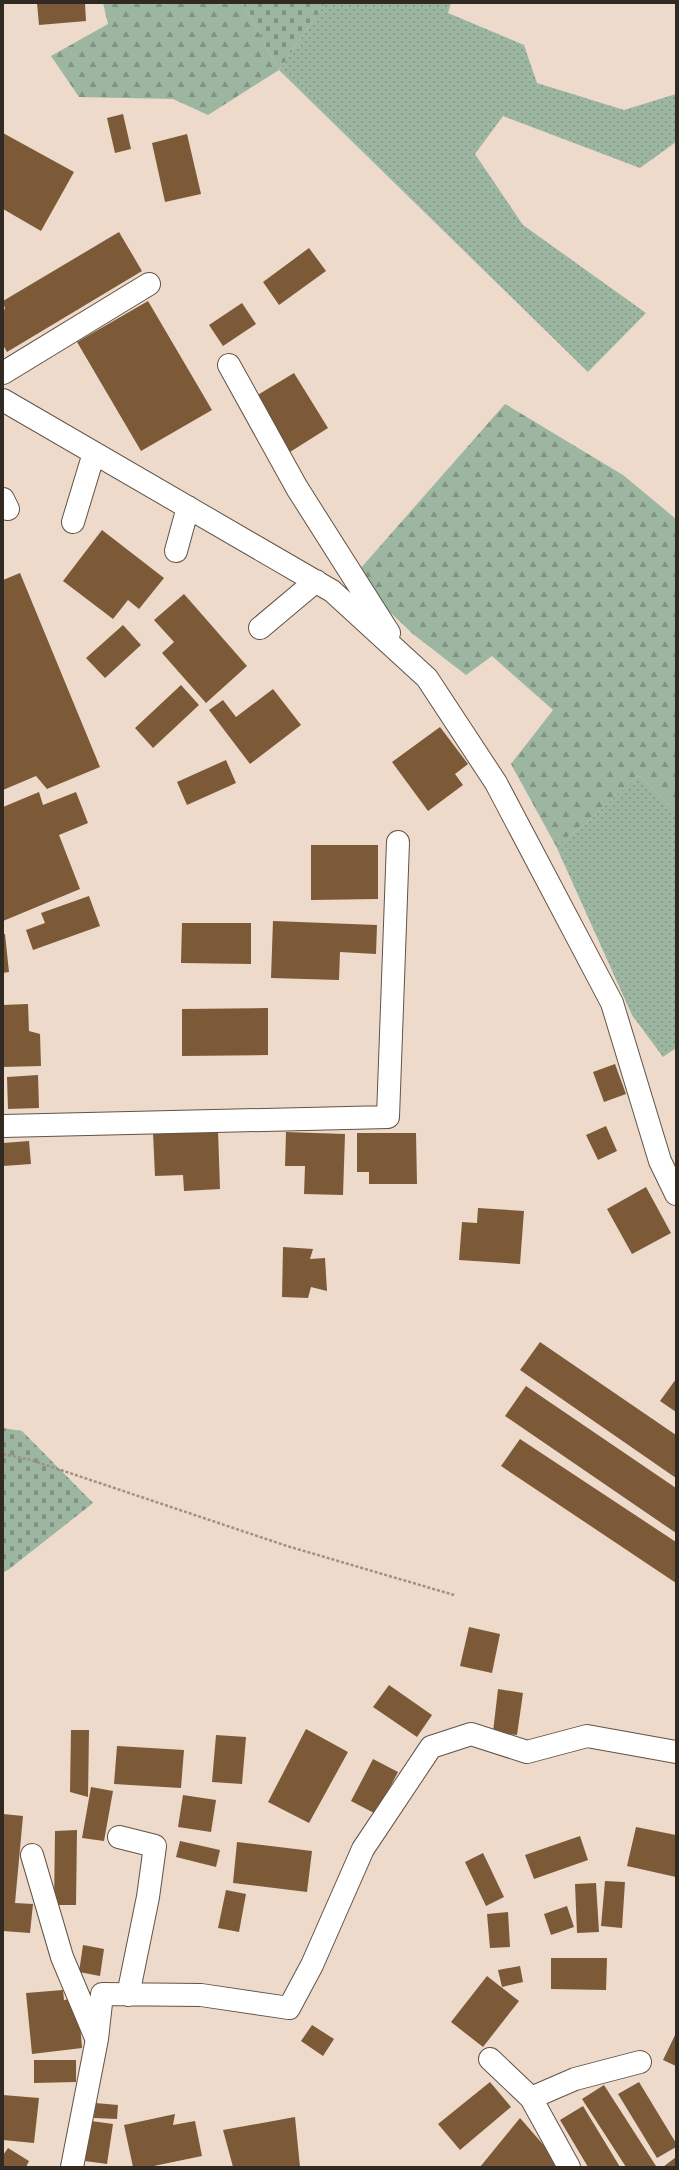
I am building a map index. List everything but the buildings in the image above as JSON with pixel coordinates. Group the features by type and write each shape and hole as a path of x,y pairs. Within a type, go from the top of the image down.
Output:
{"street":[{"path":"3,373 149,284"},
{"path":"229,365 297,488 405,657"},
{"path":"3,400 332,591 427,678 496,783 612,1003 660,1161 676,1194"},
{"path":"73,522 94,453"},
{"path":"176,551 188,507"},
{"path":"260,628 316,581"},
{"path":"3,1126 388,1117 398,842"},
{"path":"72,2167 97,2039 102,1994 201,1995 290,2008 312,1965 362,1849 430,1746 471,1734 527,1752 587,1736 676,1752"},
{"path":"119,1837 155,1846 148,1897 128,1995"},
{"path":"32,1855 62,1957 97,2039"},
{"path":"490,2059 531,2098 570,2167"},
{"path":"531,2098 575,2079 640,2062"}],"path":[{"path":"3,1454 31,1460 288,1546 454,1595"}],"green space":[{"path":"103,3 243,3 279,70 208,115 173,99 79,97 51,56 108,24"},
{"path":"243,3 325,3 279,70"},
{"path":"325,3 451,3 448,13 524,45 537,83 624,110 676,94 676,142 640,168 503,116 475,154 523,225 646,313 588,372 279,70"},
{"path":"505,404 623,475 676,519 676,812 638,775 586,823 556,846 511,764 553,710 492,656 466,675 413,634 353,577"},
{"path":"638,775 676,812 676,1048 663,1057 632,1015 556,846 586,823"},
{"path":"3,1428 22,1431 93,1503 8,1570 3,1572"}]}
